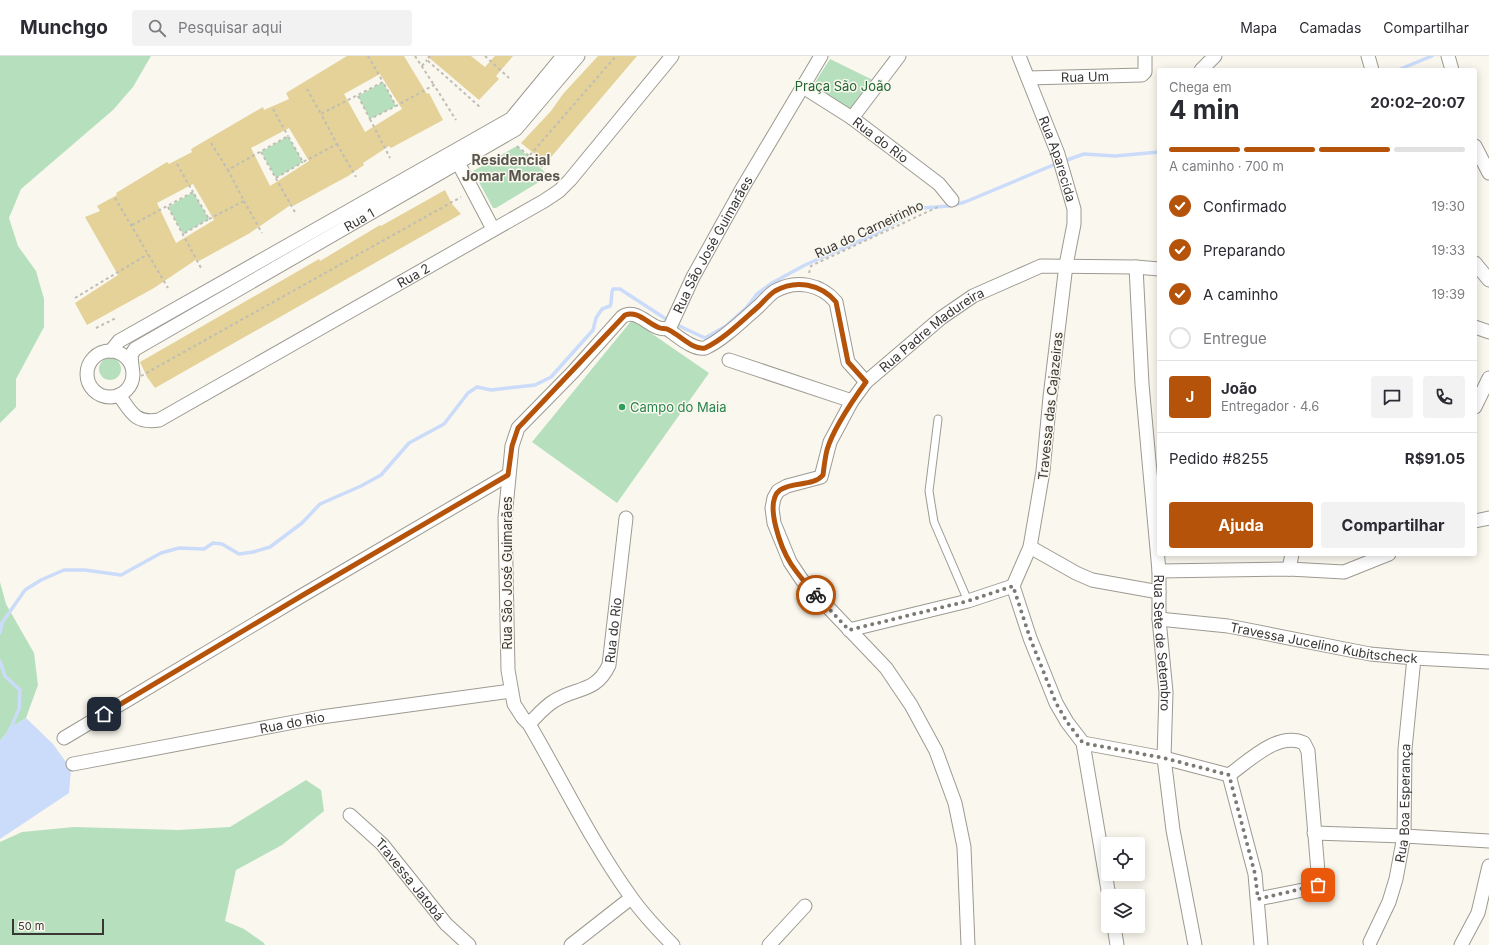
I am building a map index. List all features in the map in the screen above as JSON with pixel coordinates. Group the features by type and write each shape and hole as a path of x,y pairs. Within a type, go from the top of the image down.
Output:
{"street":[{"name":"Rua 1","path":"563,56 511,119 455,158 135,349 131,355 133,380 130,386 119,395 106,396 100,394 90,384 88,371 93,359 98,354 111,351 119,341 455,158 516,129 578,56"},
{"name":"Rua 2","path":"119,395 135,417 148,421 159,420 544,201 559,191 570,180 672,56"},
{"name":"Rua São José Guimarães","path":"673,945 631,898 593,836 529,724 514,704 508,670 504,518 512,446 518,428 573,372 622,317 627,314 634,314 659,328 672,323 693,277 821,56"},
{"path":"852,118 899,56"},
{"name":"Rua Aparecida","path":"1019,56 1058,154 1074,209 1074,224 1066,265"},
{"name":"Rua Um","path":"1028,78 1142,75 1145,72 1145,56"},
{"path":"1203,68 1215,56"},
{"path":"1368,56 1371,68"},
{"path":"1448,56 1451,68"},
{"name":"Rua do Rio","path":"803,87 852,118 939,184 952,200"},
{"path":"1477,150 1489,172"},
{"path":"455,158 494,229"},
{"name":"Rua Padre Madureira","path":"968,945 964,847 955,803 936,751 911,704 886,668 864,643 849,630 802,580 790,562 774,523 772,508 774,498 787,486 818,479 823,475 827,450 852,401 866,382 941,318 973,296 1041,266 1066,265 1157,269"},
{"name":"Travessa das Cajazeiras","path":"1013,586 1030,547 1043,471 1066,265"},
{"path":"1477,265 1489,280"},
{"name":"Rua Sete de Setembro","path":"1136,267 1142,384 1157,549"},
{"path":"672,323 693,346 700,349 705,348 746,317 774,292 795,284 811,286 830,294 836,302 848,362 866,382"},
{"path":"1477,328 1489,332"},
{"path":"111,351 124,355 132,366"},
{"path":"729,360 852,401"},
{"path":"1477,403 1489,378"},
{"path":"64,738 303,595 508,475"},
{"name":"Rua do Rio","path":"529,724 554,701 588,688 605,674 609,665 626,518"},
{"path":"1477,520 1489,518"},
{"path":"1030,547 1058,564 1092,580 1159,592"},
{"name":"Rua Sete de Setembro","path":"1158,556 1159,619 1166,692 1164,758 1173,830 1194,945"},
{"path":"1289,569 1292,556"},
{"path":"1159,571 1289,569 1344,572 1384,556"},
{"path":"849,630 968,601 1013,586 1030,638 1056,703 1067,722 1083,743 1108,889"},
{"name":"Travessa Jucelino Kubitscheck","path":"1159,619 1228,626 1345,650 1414,658 1489,662"},
{"name":"Rua Boa Esperança","path":"1370,942 1389,902 1396,879 1404,836 1405,749 1414,658"},
{"name":"Rua do Rio","path":"73,764 321,717 512,691"},
{"path":"1083,743 1164,758 1229,775 1276,742 1296,739 1304,743 1308,751 1319,884 1314,888 1258,899"},
{"path":"1229,775 1255,874 1261,945"},
{"name":"Travessa Jatobá","path":"350,815 382,844 446,924 469,945"},
{"path":"1314,833 1489,841"},
{"path":"1461,945 1478,913 1489,866"},
{"path":"572,945 631,898"},
{"path":"769,945 805,906"},
{"path":"1115,933 1117,945"}],"lane":[{"path":"938,418 929,491 934,522 968,601"}],"path":[{"path":"368,56 396,106"},
{"path":"415,56 456,120"},
{"path":"422,66 430,56"},
{"path":"484,56 509,78"},
{"path":"530,155 616,56"},
{"path":"427,60 480,107"},
{"path":"321,114 383,82"},
{"path":"370,119 434,85"},
{"path":"307,89 356,177"},
{"path":"358,96 390,158"},
{"path":"273,109 303,162"},
{"path":"228,170 288,136"},
{"path":"211,143 228,170 262,233"},
{"path":"276,178 337,144"},
{"path":"517,146 530,155 545,169"},
{"path":"261,152 296,214"},
{"path":"177,164 209,219"},
{"path":"132,226 193,192"},
{"path":"141,376 467,193"},
{"path":"115,198 168,288"},
{"name":"Rua do Carneirinho","path":"811,286 811,266 886,233 952,200"},
{"path":"183,234 244,201"},
{"path":"168,207 201,268"},
{"path":"75,298 148,254"},
{"path":"96,328 116,318"}],"green space":[{"path":"0,56 151,56 133,87 113,110 21,189 9,218 18,246 36,271 44,299 44,327 16,379 16,407 0,423"},
{"name":"Praça São João","path":"830,59 875,81 852,113 812,87"},
{"path":"383,82 396,106 370,119 358,96"},
{"path":"288,136 303,162 276,178 261,152"},
{"path":"517,146 549,176 496,208 493,208 473,171"},
{"path":"193,192 209,219 183,234 168,207"},
{"name":"Campo do Maia","path":"632,320 709,373 617,503 532,442"},
{"path":"110,358 118,361 121,369 118,377 110,380 102,377 99,369 102,361"},
{"path":"0,582 6,604 34,653 38,685 26,718 10,728 0,741"},
{"path":"306,780 321,790 324,811 282,845 236,870 225,921 244,929 265,945 0,945 0,842 22,832 74,827 178,830 230,827"}],"water":[{"path":"26,718 53,744 71,769 69,793 0,839 0,741 10,728"}],"building":[{"path":"347,56 404,56 427,94 429,93 443,120 391,148 389,146 363,163 364,165 348,176 293,206 292,204 250,233 199,261 197,259 154,288 87,325 75,303 118,275 85,217 100,211 97,206 117,195 116,193 167,162 169,164 192,152 191,149 263,107 264,110 289,99 286,93","holes":["380,74 402,109 365,132 344,94","289,128 309,161 270,186 251,148","193,184 214,220 176,243 157,203"]},
{"path":"427,56 471,56 485,67 495,56 513,56 496,76 499,79 479,100"},
{"path":"598,56 637,56 546,163 521,143 551,111 563,94"},
{"path":"445,190 452,204 461,214 155,388 147,377 140,362 319,259 320,261 380,225 381,226"}],"waterway":[{"path":"1403,68 1432,56"},
{"path":"1064,161 1084,154 1115,156 1157,152"},
{"path":"675,324 705,338 726,326 747,307 757,294 772,283 805,265 873,235 922,208 950,206 965,202 1058,163"},
{"path":"0,633 2,623 25,590 41,580 64,570 85,570 121,575 161,553 179,548 204,549 213,543 222,544 239,554 270,547 302,523 320,504 361,486 381,475 409,443 444,424 468,393 477,387 491,390 535,385 551,377 593,330 596,318 602,309 610,306 613,289 620,289 669,321"},
{"path":"0,661 5,676 20,690 19,709 9,732"}],"way so far":[{"path":"816,595 849,630 968,601 1013,586 1030,638 1056,703 1067,722 1083,743 1164,758 1229,775 1255,874 1258,899 1314,888 1318,885"}],"place":[{"name":"Campo do Maia","path":"622,407"}],"district":[{"name":"Residencial Jomar Moraes","path":"511,168"}],"route":[{"path":"104,714 508,475 514,436 518,428 573,372 625,315 634,314 659,328 667,328 693,346 700,349 710,346 774,292 795,284 817,287 830,294 836,302 841,320 843,342 848,362 866,382 852,401 830,442 827,450 823,475 812,481 787,486 778,492 774,498 772,508 774,523 790,562 802,580 816,595"}]}
